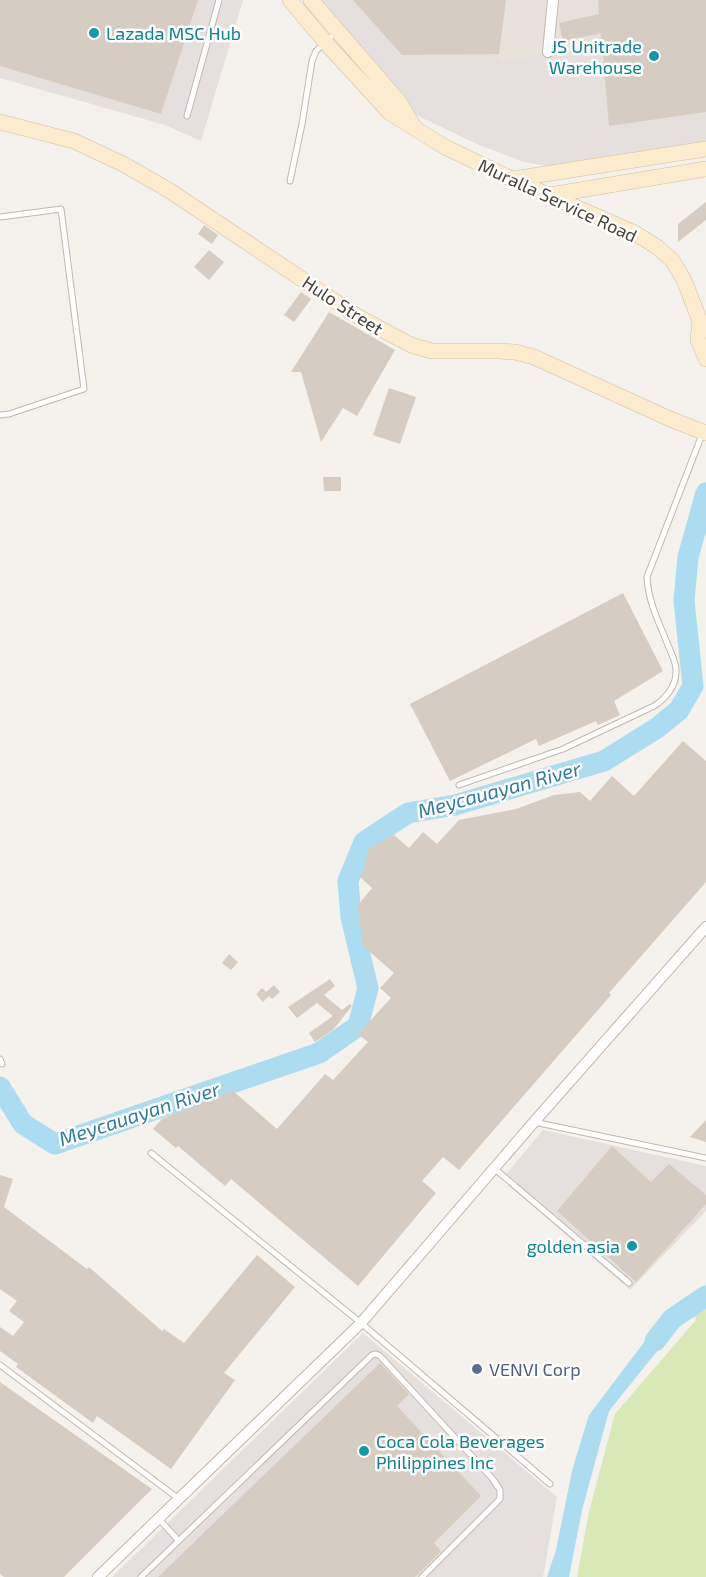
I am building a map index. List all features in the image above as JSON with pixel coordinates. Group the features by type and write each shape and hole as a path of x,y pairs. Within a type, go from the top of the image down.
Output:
{"street":[{"name":"Muralla Service Road","path":"290,0 390,113 445,147 635,233 672,260 684,280 703,324 698,340 706,359"},
{"name":"Muralla Service Road","path":"311,0 400,104 414,127"},
{"path":"548,52 552,0"},
{"name":"Hulo Street","path":"0,122 74,141 125,165 170,191 357,316 411,345 432,351 515,352 534,357 670,419 704,432"},
{"path":"512,179 706,150"},
{"path":"618,163 622,183"},
{"path":"550,195 706,169"},
{"path":"591,213 599,187"},
{"path":"98,1577 361,1323 706,927"}],"lane":[{"path":"187,116 219,0"},
{"path":"290,181 312,61 316,51 337,30"},
{"path":"0,217 61,209 84,389 0,415"},
{"path":"459,784 563,749 665,699 672,687 676,672 673,657 651,603 647,577 704,432"},
{"path":"534,1122 706,1158"},
{"path":"151,1154 361,1323 550,1484"},
{"path":"495,1169 629,1283"},
{"path":"141,1577 372,1355 376,1354 492,1478 500,1490 500,1499 422,1577"},
{"path":"0,1365 179,1499"},
{"path":"159,1519 178,1540"}],"shaded area":[{"name":"Lazada MSC Hub","path":"0,0 243,0 201,141 165,125 0,78"},
{"path":"320,0 507,0 499,60 592,47 592,0 706,0 706,143 552,167 524,162 479,145 418,116"},
{"path":"507,0 592,0 592,47 499,60"},
{"name":"golden asia","path":"543,1130 706,1166 706,1211 630,1290 502,1179"},
{"path":"363,1333 557,1497 543,1577 112,1577"}],"green space":[{"path":"706,1304 706,1577 577,1577 589,1512 615,1414 696,1320 694,1312"}],"water":[{"path":"667,1312 678,1325 609,1411 582,1510 569,1577 547,1577 556,1550 572,1471 589,1415"}],"building":[{"name":"Lazada MSC Hub","path":"0,0 198,0 161,114 0,66"},
{"path":"353,0 506,0 499,54 402,55"},
{"name":"JS Unitrade Warehouse","path":"598,0 706,0 706,112 609,126 601,33 563,41 559,23 599,14"},
{"path":"706,202 706,220 678,242 678,224"},
{"path":"204,225 218,235 212,244 198,234"},
{"path":"209,250 224,262 209,280 194,267"},
{"path":"301,292 311,299 294,322 284,315"},
{"path":"329,312 395,350 357,416 343,408 321,442 301,372 291,372"},
{"path":"389,388 416,397 400,444 373,435"},
{"path":"323,477 341,477 341,491 324,491"},
{"path":"623,593 663,671 614,701 620,715 598,725 596,721 539,746 536,739 450,781 410,704"},
{"path":"683,741 706,761 706,882 459,1170 443,1157 422,1181 436,1193 358,1286 231,1179 225,1186 178,1146 176,1148 153,1129 162,1119 233,1091 277,1129 325,1074 333,1080 368,1042 358,1034 391,998 380,988 394,973 363,946 358,905 372,888 359,876 363,872 369,848 394,835 409,848 423,832 437,844 459,820 516,809 554,795 580,792 590,801 612,776 634,796"},
{"path":"229,954 238,962 231,970 222,963"},
{"path":"330,979 335,986 324,995 342,1010 350,1004 352,1006 333,1030 315,1042 309,1033 333,1016 317,1003 297,1018 288,1007"},
{"path":"274,985 280,992 272,999 269,996 263,1002 256,994 262,988 266,992"},
{"path":"706,1120 706,1142 690,1137"},
{"name":"golden asia","path":"612,1146 651,1182 669,1164 706,1195 706,1204 636,1282 557,1211"},
{"path":"0,1175 13,1179 4,1207 87,1269 89,1267 162,1331 164,1329 184,1343 257,1255 295,1287 224,1373 235,1380 171,1469 97,1416 93,1423 16,1367 18,1364 0,1351 0,1327 13,1336 24,1322 9,1311 17,1301 0,1289"},
{"name":"Coca Cola Beverages Philippines Inc","path":"380,1363 409,1394 397,1406 481,1496 434,1543 441,1551 415,1577 158,1577"},
{"path":"0,1382 152,1489 64,1577 4,1577 0,1574"}],"waterway":[{"name":"Meycauayan River","path":"0,1087 23,1124 55,1144 319,1053 358,1026 368,988 351,917 348,881 364,842 408,813 455,805 604,761 657,728 679,710 693,686 684,601 688,557 706,493"},
{"name":"Meycauayan River","path":"655,1341 672,1319 706,1296"}],"place":[{"name":"Lazada MSC Hub","path":"94,33"},
{"name":"JS Unitrade Warehouse","path":"654,56"},
{"name":"golden asia","path":"632,1246"},
{"name":"VENVI Corp","path":"477,1369"},
{"name":"Coca Cola Beverages Philippines Inc","path":"364,1451"}]}
